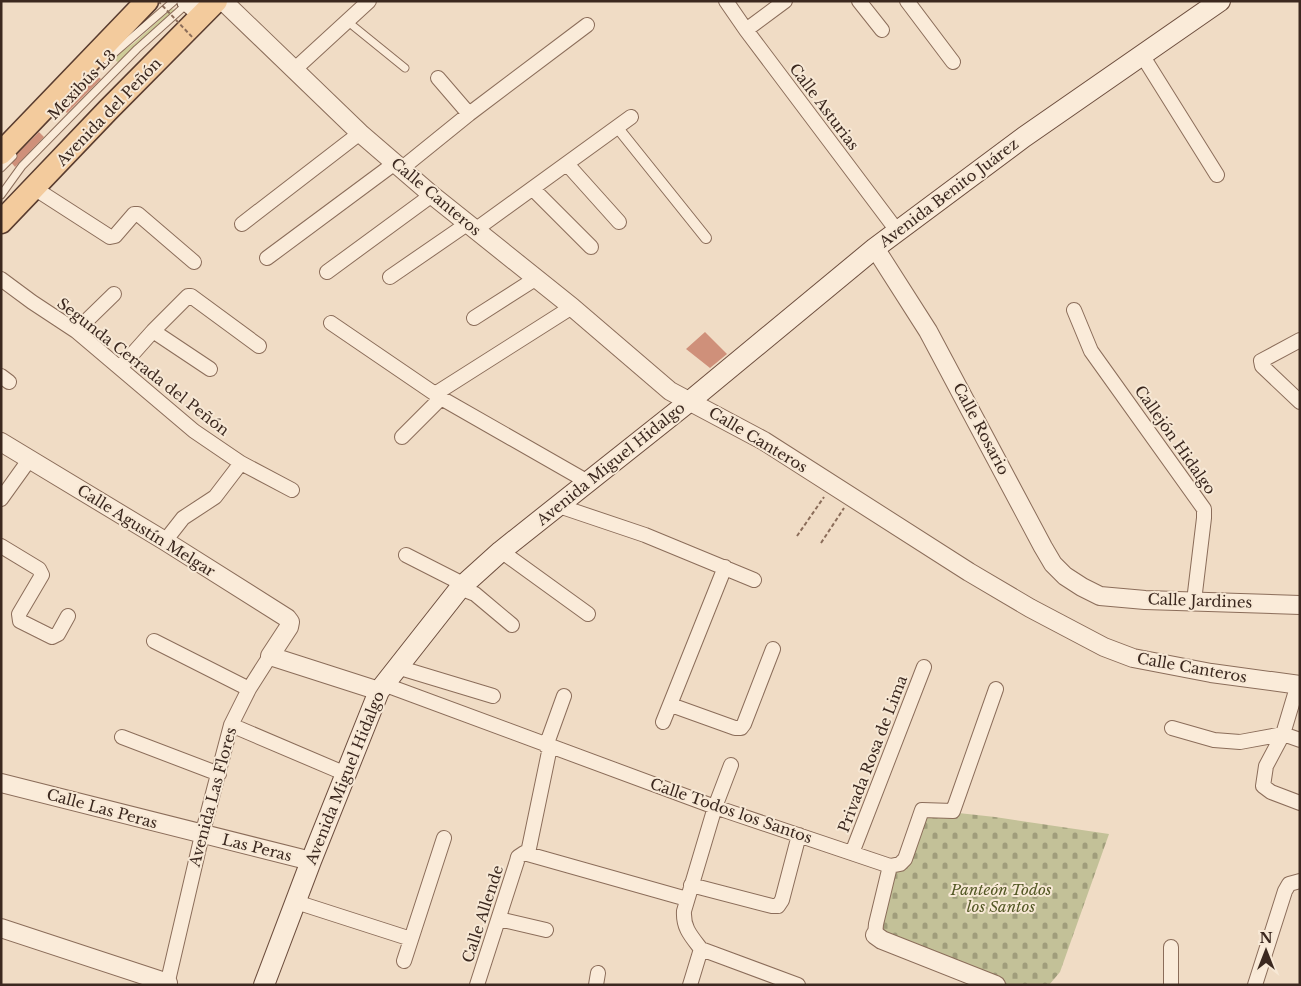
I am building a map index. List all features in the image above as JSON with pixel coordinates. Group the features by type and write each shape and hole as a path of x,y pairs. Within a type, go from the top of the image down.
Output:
{"main road":[{"path":"11,150 147,1"},
{"name":"Avenida Benito Juárez","path":"690,400 875,248 1024,136 1220,1"},
{"name":"Avenida del Peñón","path":"1,222 108,110 193,4"},
{"name":"Avenida Miguel Hidalgo","path":"264,985 311,861 381,688 397,666 462,586 501,551 690,400"}],"street":[{"name":"Calle Canteros","path":"223,1 360,133 432,195 572,307 670,391 764,441 969,572 1030,608 1104,647 1133,658 1211,673 1299,685"},
{"path":"295,69 369,1"},
{"name":"Calle Asturias","path":"726,1 898,232"},
{"path":"746,30 785,1"},
{"path":"859,1 882,30"},
{"path":"906,1 953,62"},
{"path":"267,258 398,166 587,25"},
{"path":"1142,55 1217,175"},
{"path":"438,78 469,114"},
{"path":"390,277 533,189 631,117"},
{"path":"617,127 706,238"},
{"path":"242,224 360,133"},
{"path":"567,164 619,222"},
{"path":"34,188 110,237 115,236 134,214 138,214 194,262"},
{"path":"533,189 591,247"},
{"path":"327,272 432,195"},
{"name":"Calle Rosario","path":"875,248 928,330 1053,564 1065,576 1100,596"},
{"name":"Segunda Cerrada del Peñón","path":"1,278 32,302 76,331 194,430 242,463 292,490"},
{"path":"474,318 535,279"},
{"path":"76,331 114,294"},
{"path":"120,368 186,297 190,296 259,346"},
{"path":"402,437 438,397 572,307"},
{"name":"Callejón Hidalgo","path":"1074,310 1091,351 1204,508 1194,601"},
{"path":"331,322 438,397 588,482"},
{"path":"153,331 210,370"},
{"path":"1300,340 1261,361 1262,366 1300,402"},
{"name":"Calle Agustín Melgar","path":"1,442 165,541 290,622"},
{"path":"1,499 29,460"},
{"path":"165,541 183,518 215,498 242,463"},
{"path":"559,506 645,535 754,580"},
{"path":"1,546 38,569 42,575 19,614 20,622 52,637 58,634 68,616"},
{"path":"501,551 588,614"},
{"path":"406,556 475,594 512,626"},
{"path":"663,722 725,568"},
{"name":"Calle Jardines","path":"1100,596 1145,600 1300,605"},
{"name":"Avenida Las Flores","path":"168,984 202,835 231,725 249,689 289,627 290,622"},
{"path":"154,640 249,689"},
{"path":"671,705 735,728 740,728 744,724 773,649"},
{"path":"270,656 381,688"},
{"path":"397,666 493,696"},
{"name":"Privada Rosa de Lima","path":"852,852 924,667"},
{"path":"1299,685 1283,734 1266,766 1262,786 1271,792 1300,803"},
{"name":"Calle Todos los Santos","path":"381,688 715,807 890,866"},
{"path":"996,689 953,811 922,810 904,859 900,864 890,866 875,934 882,940 996,985"},
{"name":"Calle Allende","path":"480,984 517,860 524,854 548,746 564,696"},
{"path":"231,725 346,774"},
{"path":"1172,728 1214,740 1240,742 1283,734 1300,740"},
{"path":"122,738 219,774"},
{"path":"731,765 715,807 691,885 684,910 684,924 686,930 701,949 798,985"},
{"name":"Calle Las Peras","path":"1,783 202,835"},
{"name":"Las Peras","path":"202,835 311,861"},
{"path":"691,885 778,906 782,900 799,835"},
{"path":"404,961 444,838"},
{"path":"524,854 687,899"},
{"path":"1256,985 1285,891 1289,884 1300,881"},
{"path":"296,902 411,939"},
{"path":"499,919 546,930"},
{"path":"1,928 168,984"},
{"path":"1171,947 1171,985"},
{"path":"690,985 701,949"}],"lane":[{"name":"Mexibús L3","path":"98,68 110,55 130,40 193,4"},
{"name":"Mexibús L3","path":"1,195 22,166 137,49 193,4"},
{"path":"347,22 405,68"},
{"path":"1,168 11,150"}],"path":[{"path":"158,1 194,39"},
{"path":"797,536 832,485"},
{"path":"821,544 851,497"}],"shaded area":[{"path":"171,9 175,10 119,63 112,58 134,43"}],"green space":[{"name":"Panteón Todos los Santos","path":"922,809 995,817 1109,834 1060,972 1049,985 1003,985 875,930 898,856"}],"building":[{"path":"95,74 101,79 67,113 62,108"},
{"path":"39,132 44,137 15,167 10,161"},
{"path":"705,332 727,354 710,368 686,349"}]}
